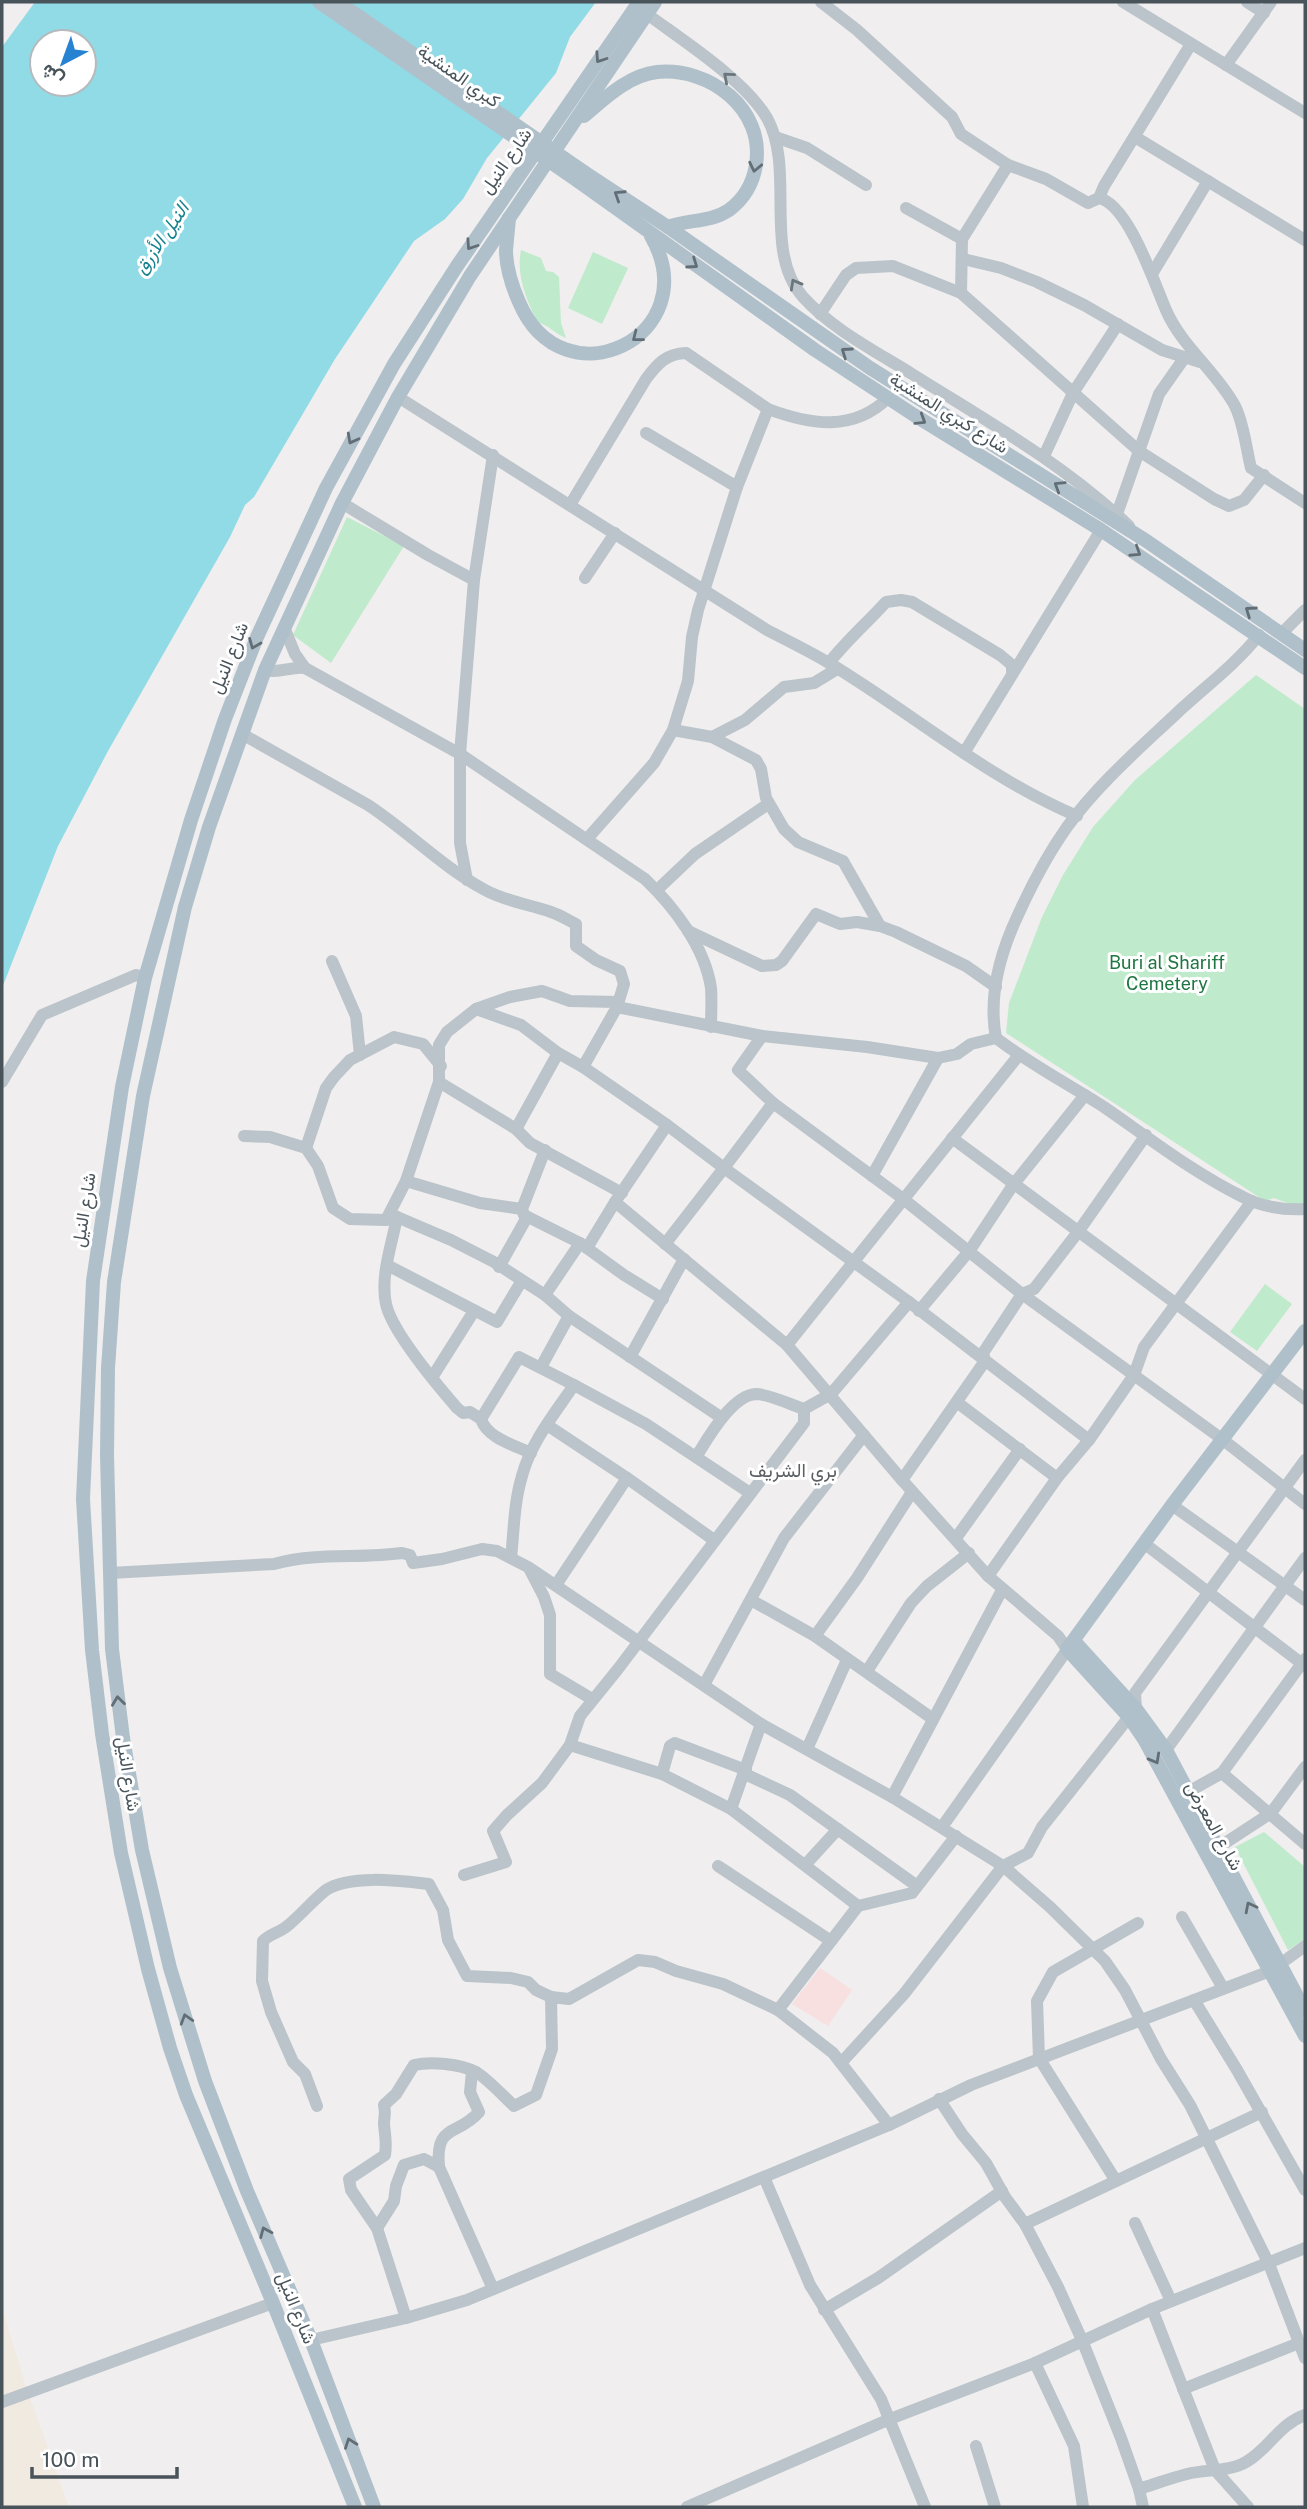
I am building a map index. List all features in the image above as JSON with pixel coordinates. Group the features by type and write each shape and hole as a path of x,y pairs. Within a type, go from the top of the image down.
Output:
{"main road":[{"name":"كبري المنشية","path":"319,2 581,177"},
{"name":"كبري المنشية","path":"338,2 581,177"},
{"name":"شارع النيل","path":"374,2507 311,2340 221,2125 170,1968 142,1850 123,1738 112,1649 107,1455 108,1368 114,1282 150,1059 185,908 209,828 265,670 342,503 398,397 470,276 570,128 647,6"},
{"name":"شارع النيل","path":"355,2507 186,2095 170,2048 121,1853 99,1710 88,1598 83,1486 93,1281 122,1087 145,978 191,820 225,719 257,637 326,488 380,387 423,317 647,6"},
{"path":"570,128 623,85 655,72 676,72 694,77 725,91 738,102 752,123 757,138 756,164 748,189 740,201 718,216 706,220 682,221 668,226"},
{"name":"شارع كبري المنشية","path":"581,177 668,226 870,368 1145,540 1305,650"},
{"name":"شارع كبري المنشية","path":"581,177 648,232 815,350 1101,530 1305,668"},
{"path":"509,216 506,252 509,274 522,310 537,332 549,342 583,354 609,351 634,341 647,329 658,312 664,294 665,274 660,253 648,232"},
{"path":"130,1052 141,1061 150,1059"},
{"path":"122,1087 136,1088 143,1096"},
{"path":"1069,1647 1172,1505 1305,1331"},
{"path":"85,1454 97,1460 107,1455"},
{"path":"83,1486 99,1483 107,1485"},
{"name":"شارع المعرض","path":"1069,1647 1166,1750 1270,1946 1271,1965 1305,2011"},
{"name":"شارع المعرض","path":"1133,1713 1156,1761 1271,1965 1305,2036"}],"street":[{"path":"821,2 857,30 952,117 961,134 1008,165 1045,179 1088,203 1103,198 1120,214 1152,274 1176,330 1235,407 1251,468 1305,503"},
{"path":"1123,2 1305,113"},
{"path":"1226,65 1268,7 1247,2"},
{"path":"647,6 754,100 767,117 775,136 786,267 800,294 820,313 872,349 1044,456 1104,501 1145,540"},
{"path":"1098,198 1191,44"},
{"path":"775,136 807,148 866,185"},
{"path":"1135,137 1305,240"},
{"path":"961,293 962,239 1008,165"},
{"path":"1152,274 1208,181"},
{"path":"906,208 962,239"},
{"path":"963,259 1001,268 1037,282 1084,305 1162,350 1200,362"},
{"path":"820,313 846,275 856,268 893,266 961,293 1139,452 1214,499 1229,506 1244,500 1264,475"},
{"path":"1044,456 1073,393 1118,324"},
{"path":"570,505 646,379 658,362 667,356 687,353 768,410 792,418 853,421 875,411 888,398"},
{"path":"1117,514 1159,394 1185,357"},
{"path":"398,397 767,630 833,666 964,754 1077,816"},
{"path":"587,839 654,763 673,730 688,681 694,623 737,487 768,410"},
{"path":"646,433 737,487"},
{"path":"467,880 460,843 460,754 474,580 493,456"},
{"path":"342,503 474,580"},
{"path":"964,754 1012,671 1101,530"},
{"path":"585,578 615,533"},
{"path":"712,737 745,720 784,687 814,683 833,666 846,641 886,602 912,602 1000,655 1012,666 1012,671"},
{"path":"1282,633 1305,610"},
{"path":"284,627 305,668"},
{"path":"1259,635 1222,675 1128,760 1068,826 1032,884 1006,940 999,961 992,1012 996,1038 1224,1186 1267,1206 1305,1209"},
{"path":"265,670 275,673 293,667 305,668 460,754 645,879 657,890 688,931 708,975 711,989 711,1027"},
{"path":"673,730 712,737 756,760 761,769 768,804 784,829 794,838 843,861 880,926"},
{"path":"242,734 386,817 434,857 467,880 499,898 551,912 576,924 576,946 596,960 620,971 624,984 618,1004 583,1067"},
{"path":"657,890 695,854 768,804"},
{"path":"688,931 762,966 776,965 782,961 816,914 840,925 857,922 880,926 966,966 996,987"},
{"path":"332,961 356,1016 360,1055"},
{"path":"2,1082 42,1015 136,975 145,978"},
{"path":"531,1453 498,1438 483,1426 481,1419 470,1412 463,1413 448,1398 411,1349 386,1304 385,1284 392,1218 439,1082 439,1045 442,1038 476,1009 510,997 542,991 570,1002 618,1004 711,1027 762,1036 867,1046 938,1058 957,1055 971,1044 996,1038"},
{"path":"476,1009 520,1026 667,1125 914,1306 1088,1440"},
{"path":"762,1036 738,1070 773,1103 970,1250 1022,1294 1222,1439 1305,1504"},
{"path":"306,1148 326,1088 350,1060 394,1037 423,1044 441,1067"},
{"path":"516,1129 558,1054"},
{"path":"787,1345 1019,1055"},
{"path":"872,1176 938,1058"},
{"path":"439,1082 516,1129 530,1143 618,1198 665,1244 787,1345 912,1492 988,1576 1069,1647 942,1827"},
{"path":"696,1457 722,1418 741,1399 756,1394 804,1409 831,1394 970,1250 1013,1185 1085,1095"},
{"path":"665,1244 773,1103"},
{"path":"545,1295 618,1198 667,1125"},
{"path":"902,1480 958,1403 985,1361 983,1353 1022,1294 1034,1289 1146,1135"},
{"path":"244,1136 270,1137 306,1148 318,1166 333,1208 350,1219 392,1218 463,1245 545,1295 569,1317 722,1418"},
{"path":"952,1138 1305,1399"},
{"path":"499,1267 524,1213 545,1150"},
{"path":"405,1181 524,1213 583,1246 663,1299"},
{"path":"988,1576 1134,1375 1144,1347 1252,1201"},
{"path":"630,1357 684,1259"},
{"path":"387,1265 497,1322 521,1282"},
{"path":"433,1376 474,1311"},
{"path":"541,1367 569,1317"},
{"path":"481,1419 517,1358 522,1357 646,1424 750,1493"},
{"path":"511,1558 518,1492 531,1453 574,1385"},
{"path":"958,1403 1057,1478"},
{"path":"464,1875 506,1862 493,1831 536,1789 570,1745 576,1724 592,1699 804,1423 804,1409"},
{"path":"547,1425 714,1540"},
{"path":"704,1685 784,1538 864,1434"},
{"path":"956,1538 1020,1449"},
{"path":"841,2063 904,1994 1003,1866 1028,1853 1042,1827 1133,1713 1136,1693 1305,1460"},
{"path":"556,1585 626,1478"},
{"path":"814,1636 857,1578 912,1492"},
{"path":"1172,1505 1305,1600"},
{"path":"1144,1544 1304,1663 1222,1773 1188,1792"},
{"path":"110,1573 274,1564 311,1556 402,1553 410,1555 413,1563 482,1549 497,1551 528,1566 761,1724 892,1797 1003,1866 1093,1949 1125,1990 1207,2137 1269,2264 1303,2350 1183,2389"},
{"path":"867,1671 911,1603 927,1586 969,1553"},
{"path":"1166,1750 1305,1558"},
{"path":"528,1566 550,1615 550,1674 592,1699"},
{"path":"892,1797 1002,1590"},
{"path":"751,1600 814,1636 933,1719"},
{"path":"807,1749 846,1660"},
{"path":"731,1809 761,1724"},
{"path":"662,1773 670,1746 676,1743 745,1772 790,1796 917,1886"},
{"path":"570,1745 662,1773 731,1809 858,1906"},
{"path":"1219,1847 1271,1813 1305,1767"},
{"path":"1222,1773 1305,1844"},
{"path":"806,1864 838,1829"},
{"path":"778,2010 858,1906 912,1893 956,1836"},
{"path":"718,1866 831,1941"},
{"path":"317,2106 305,2074 293,2062 271,2012 262,1982 263,1941 273,1932 283,1929 328,1889 360,1880 394,1880 429,1884 443,1910 448,1940 467,1976 511,1978 528,1982 536,1990 551,1997 569,1999 638,1960 655,1962 723,1984 778,2010 806,2030 841,2063 889,2125"},
{"path":"1182,1917 1223,1988"},
{"path":"1116,2180 1039,2058 1037,2001 1053,1972 1138,1923"},
{"path":"311,2340 406,2318 493,2289 889,2125 939,2099 1223,1988 1304,1950"},
{"path":"406,2318 376,2228 351,2190 349,2179 385,2155 388,2140 383,2122 386,2113 384,2105 396,2094 414,2065 452,2066 476,2072 514,2106 536,2095 552,2049 551,1997"},
{"path":"1194,2000 1262,2112 1305,2190"},
{"path":"476,2072 472,2072 470,2092 479,2112 469,2123 448,2131 437,2147 439,2167 493,2289"},
{"path":"939,2099 962,2134 986,2163 1025,2224 1058,2287 1082,2340 1139,2489 1143,2507"},
{"path":"1025,2224 1262,2112"},
{"path":"376,2228 394,2201 404,2165 424,2159 439,2167"},
{"path":"764,2177 810,2285 881,2399 925,2507"},
{"path":"824,2310 878,2278 1002,2191"},
{"path":"1135,2223 1171,2301"},
{"path":"687,2507 890,2420 1035,2363 1171,2301 1305,2248"},
{"path":"2,2402 273,2304"},
{"path":"1153,2309 1215,2470 1248,2507"},
{"path":"1035,2363 1074,2446 1083,2507"},
{"path":"1139,2489 1188,2473 1243,2464 1263,2451 1282,2427 1305,2414"},
{"path":"976,2446 995,2507"}],"shaded area":[{"path":"820,1968 852,1990 828,2026 792,2004"}],"green space":[{"path":"521,250 541,258 546,271 559,277 561,323 566,338 537,322 521,278"},
{"path":"593,252 628,268 602,324 568,308"},
{"path":"347,517 404,546 331,663 293,635"},
{"name":"Buri al Shariff Cemetery","path":"1256,675 1305,709 1305,1210 1274,1198 1265,1201 1006,1033 1009,1003 1042,917 1063,875 1093,827 1135,780"},
{"path":"1265,1284 1292,1304 1257,1351 1230,1332"},
{"path":"1264,1832 1305,1867 1305,1939 1288,1950 1235,1847"}],"sand":[{"path":"2,2308 25,2384 69,2507 2,2507"}],"water":[{"name":"النيل الأزرق","path":"35,2 596,2 570,37 556,73 487,158 463,199 445,219 414,241 335,359 254,497 245,505 230,537 108,751 58,846 2,988 2,47"}],"district":[{"name":"بري الشريف","path":"793,1470"}]}
